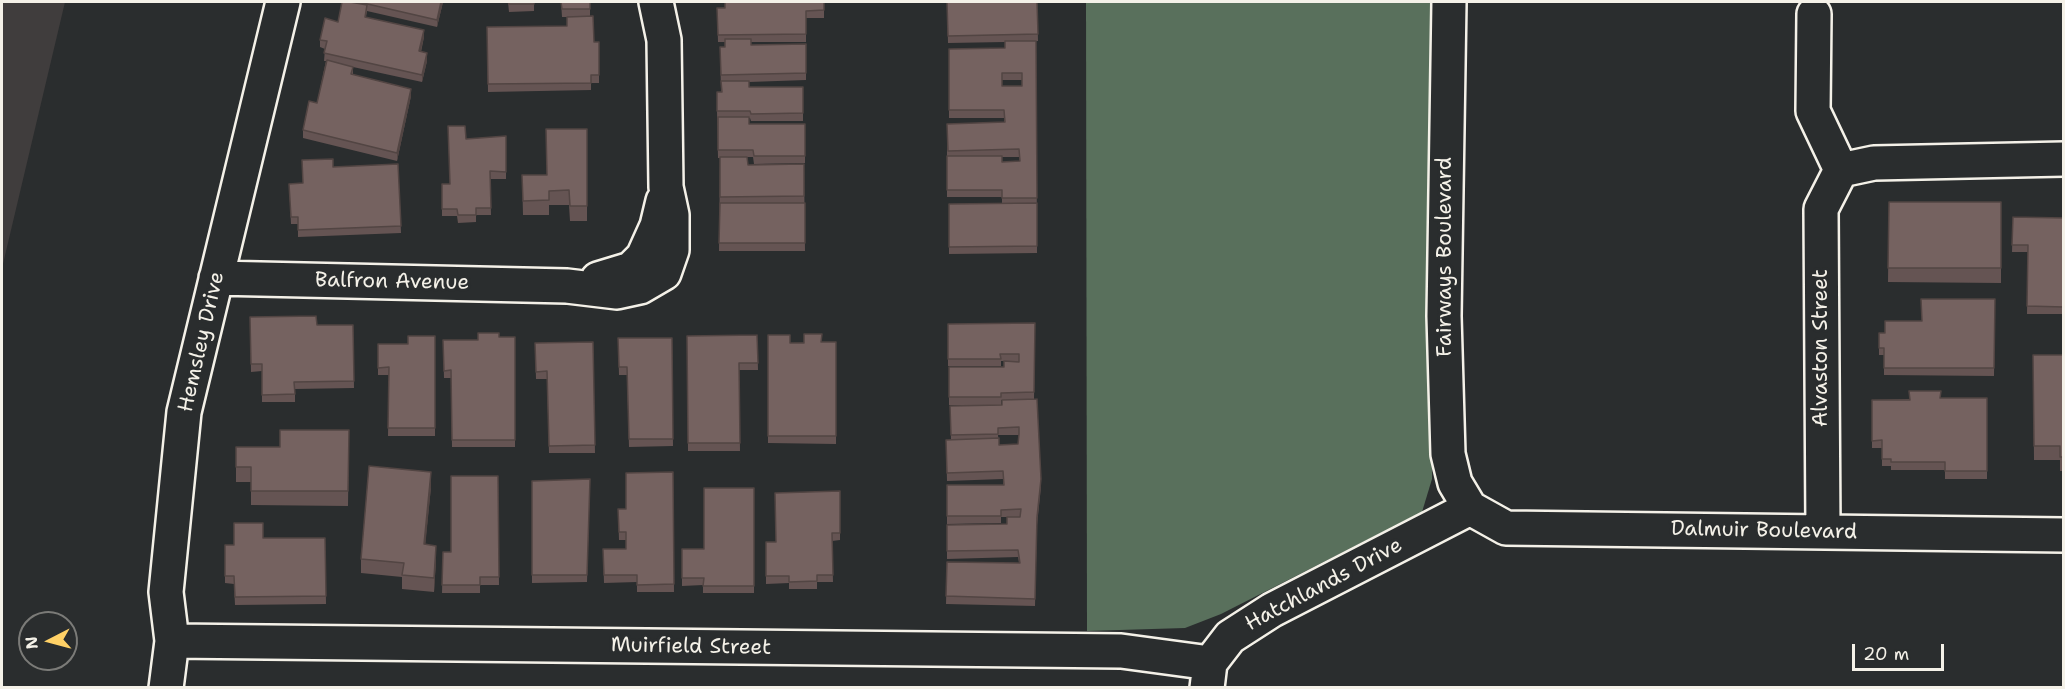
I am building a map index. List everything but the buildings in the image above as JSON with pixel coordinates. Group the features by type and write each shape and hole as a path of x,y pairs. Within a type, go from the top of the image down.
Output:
{"street":[{"name":"Hemsley Drive","path":"166,687 172,641 166,592 184,412 283,2"},
{"path":"656,2 664,40"},
{"path":"664,40 675,2"},
{"name":"Fairways Boulevard","path":"1449,2 1444,316 1448,454 1455,483 1470,508"},
{"path":"1814,14 1813,111 1841,171 1874,162 2064,159"},
{"name":"Balfron Avenue","path":"216,278 567,286 654,265 657,226 666,187 664,40"},
{"name":"Alvaston Street","path":"1823,531 1821,208 1841,171"},
{"name":"Dalmuir Boulevard","path":"1470,508 1506,528 2064,535"},
{"name":"Hatchlands Drive","path":"1208,675 1230,637 1272,610 1470,508"},
{"name":"Muirfield Street","path":"172,641 1121,651 1208,675"}],"shaded area":[{"path":"2,2 65,2 2,268"}],"green space":[{"path":"1086,2 1430,2 1432,479 1422,512 1221,614 1185,628 1087,631"}]}
